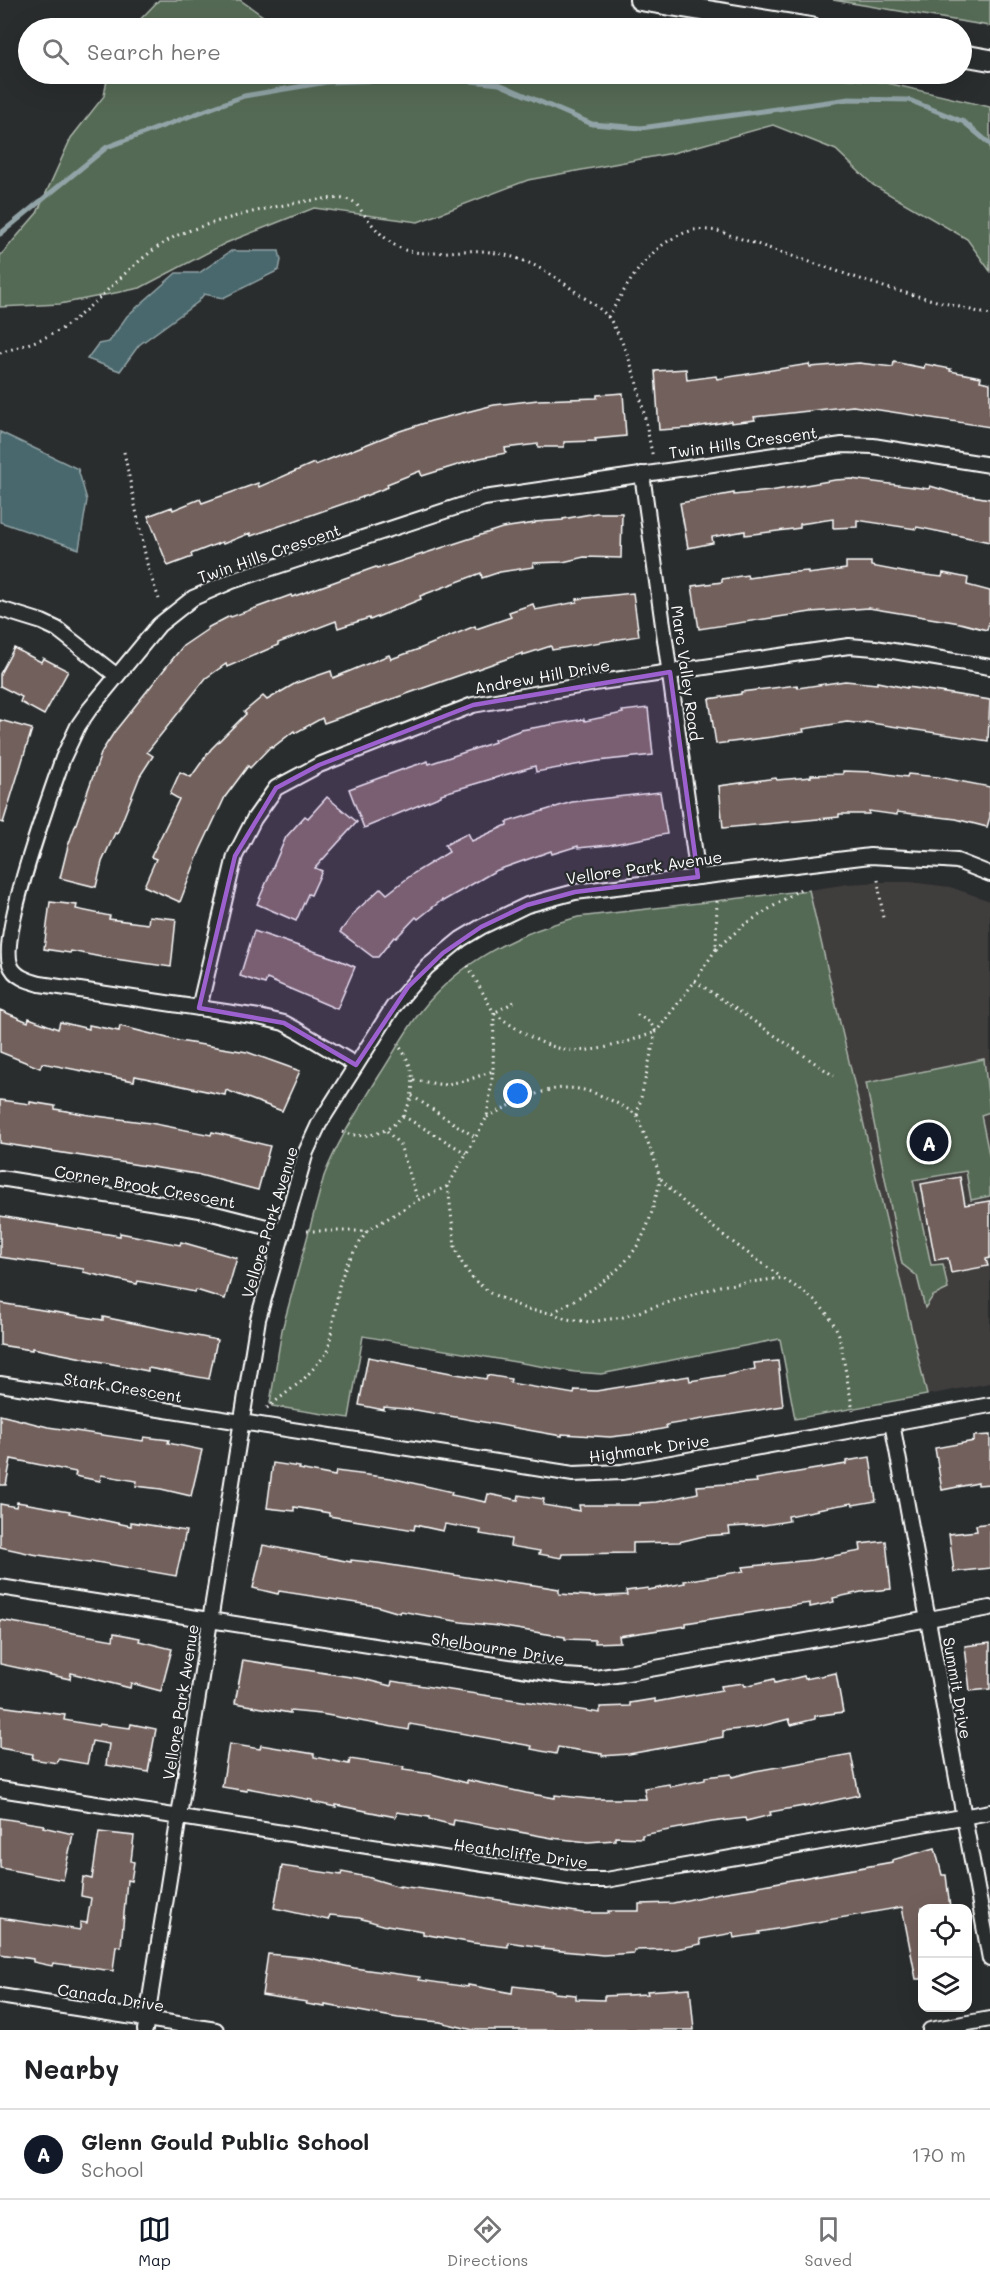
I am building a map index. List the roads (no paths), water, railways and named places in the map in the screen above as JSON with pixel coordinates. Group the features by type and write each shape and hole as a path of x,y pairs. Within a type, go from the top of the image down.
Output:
{"main road":[{"path":"640,0 750,18"},
{"path":"972,57 990,60"}],"street":[{"name":"Twin Hills Crescent","path":"356,1065 284,1023 235,1012 40,984 18,975 10,966 9,954 16,903 63,758 78,726 159,625 193,598 232,581 484,498 842,445 873,446 990,465"},
{"name":"Marc Valley Road","path":"642,474 698,877"},
{"path":"0,609 42,621 57,629 117,676"},
{"name":"Andrew Hill Drive","path":"199,1008 235,856 254,819 276,788 319,765 473,705 572,686 849,646 990,666"},
{"name":"Vellore Park Avenue","path":"146,2025 258,1319 306,1152 320,1124 356,1065 408,987 443,953 481,927 527,905 575,892 886,856 957,861 990,874"},
{"name":"Corner Brook Crescent","path":"0,1178 200,1210 282,1231"},
{"name":"Stark Crescent","path":"0,1384 241,1422"},
{"name":"Highmark Drive","path":"241,1422 549,1471 589,1475 622,1472 990,1405"},
{"name":"Summit Drive","path":"892,1423 990,1959"},
{"name":"Shelbourne Drive","path":"0,1587 566,1676 595,1678 696,1662 990,1608"},
{"path":"0,1789 178,1817"},
{"name":"Heathcliffe Drive","path":"178,1817 553,1875 606,1880 990,1812"},
{"name":"Canada Drive","path":"0,1996 146,2025 216,2030"},
{"path":"930,2030 990,2019"}],"water":[{"path":"231,251 279,251 281,260 279,270 223,298 204,294 198,302 139,345 120,371 87,359 98,344 109,342 127,316 176,273 199,273"},
{"path":"0,432 78,469 87,500 79,549 0,522"}],"waterway":[{"path":"0,234 107,147 244,96 315,84"},
{"path":"499,84 592,124 641,128 849,99 909,100 964,122 990,144"}],"place":[{"name":"Glenn Gould Public School","path":"929,1142"}]}
